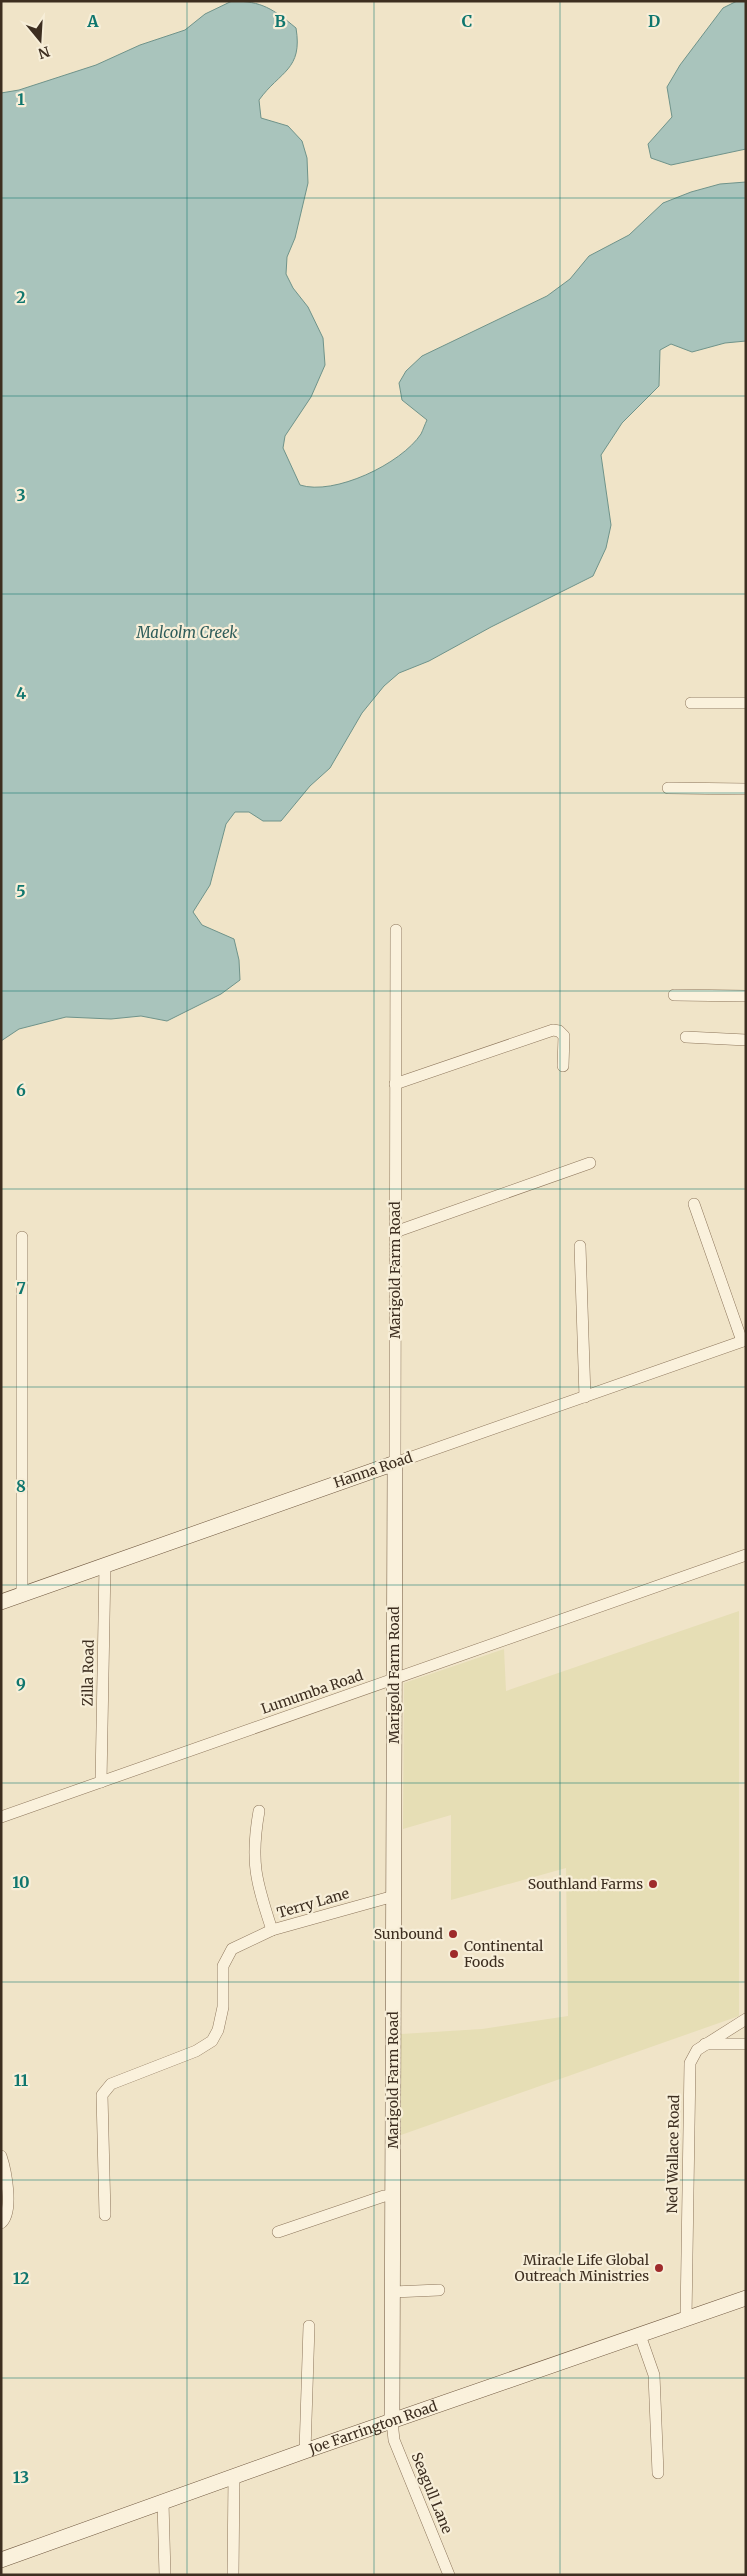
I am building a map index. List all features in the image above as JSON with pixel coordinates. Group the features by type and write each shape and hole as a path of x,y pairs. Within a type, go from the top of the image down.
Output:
{"street":[{"path":"691,703 746,703"},
{"path":"668,788 746,789"},
{"name":"Marigold Farm Road","path":"392,2421 396,930"},
{"path":"674,995 746,996"},
{"path":"396,1084 553,1030 560,1031 564,1036 563,1066"},
{"path":"686,1037 746,1040"},
{"path":"395,1232 590,1163"},
{"path":"694,1204 744,1340"},
{"path":"22,1237 22,1594"},
{"path":"580,1246 584,1397"},
{"name":"Hanna Road","path":"1,1602 744,1340"},
{"name":"Lumumba Road","path":"1,1817 746,1555"},
{"name":"Zilla Road","path":"101,1782 105,1565"},
{"name":"Terry Lane","path":"259,1810 253,1844 256,1880 272,1930 394,1896"},
{"path":"105,2214 102,2095 111,2084 196,2051 212,2041 218,2030 223,2007 223,1966 232,1949 272,1930"},
{"name":"Ned Wallace Road","path":"686,2319 689,2074 692,2056 705,2044 746,2020"},
{"path":"705,2044 746,2044"},
{"path":"1,2156 6,2169 8,2207 5,2220 1,2223"},
{"path":"278,2232 384,2196 393,2196"},
{"path":"393,2292 439,2290"},
{"name":"Joe Farrington Road","path":"1,2560 305,2450 746,2298"},
{"path":"305,2450 309,2326"},
{"path":"640,2335 654,2376 658,2473"},
{"name":"Seagull Lane","path":"392,2421 394,2440 449,2575"},
{"path":"233,2575 234,2476"},
{"path":"163,2502 165,2575"}],"shaded area":[{"name":"Southland Farms","path":"739,1611 739,2016 401,2135 401,2034 482,2029 568,2016 566,1868 451,1900 451,1815 403,1829 404,1683 504,1649 506,1691"}],"water":[{"name":"Malcolm Creek","path":"232,1 242,1 267,7 296,28 297,42 293,62 259,100 261,118 288,126 302,141 307,158 308,183 295,238 287,257 286,274 293,288 308,307 323,338 325,365 311,397 285,436 283,448 300,485 314,487 330,486 348,482 383,466 411,445 421,434 427,420 402,400 399,383 406,371 422,356 547,296 570,279 589,256 629,235 663,203 691,192 720,184 746,182 746,341 725,343 692,352 671,344 660,350 659,386 622,423 601,455 611,525 606,548 593,576 491,627 429,661 399,673 384,686 362,713 330,768 310,786 281,821 263,821 249,812 235,812 226,824 210,885 193,912 202,925 234,939 239,960 240,980 221,994 167,1021 141,1016 111,1019 66,1017 19,1029 1,1041 1,93 19,90 96,65 140,45 185,30 205,14"},
{"path":"737,1 746,1 746,149 671,165 651,158 648,144 672,117 667,87 680,65 723,8"}],"place":[{"name":"Southland Farms","path":"653,1884"},
{"name":"Sunbound","path":"453,1934"},
{"name":"Continental Foods","path":"454,1954"},
{"name":"Miracle Life Global Outreach Ministries","path":"659,2268"}]}
